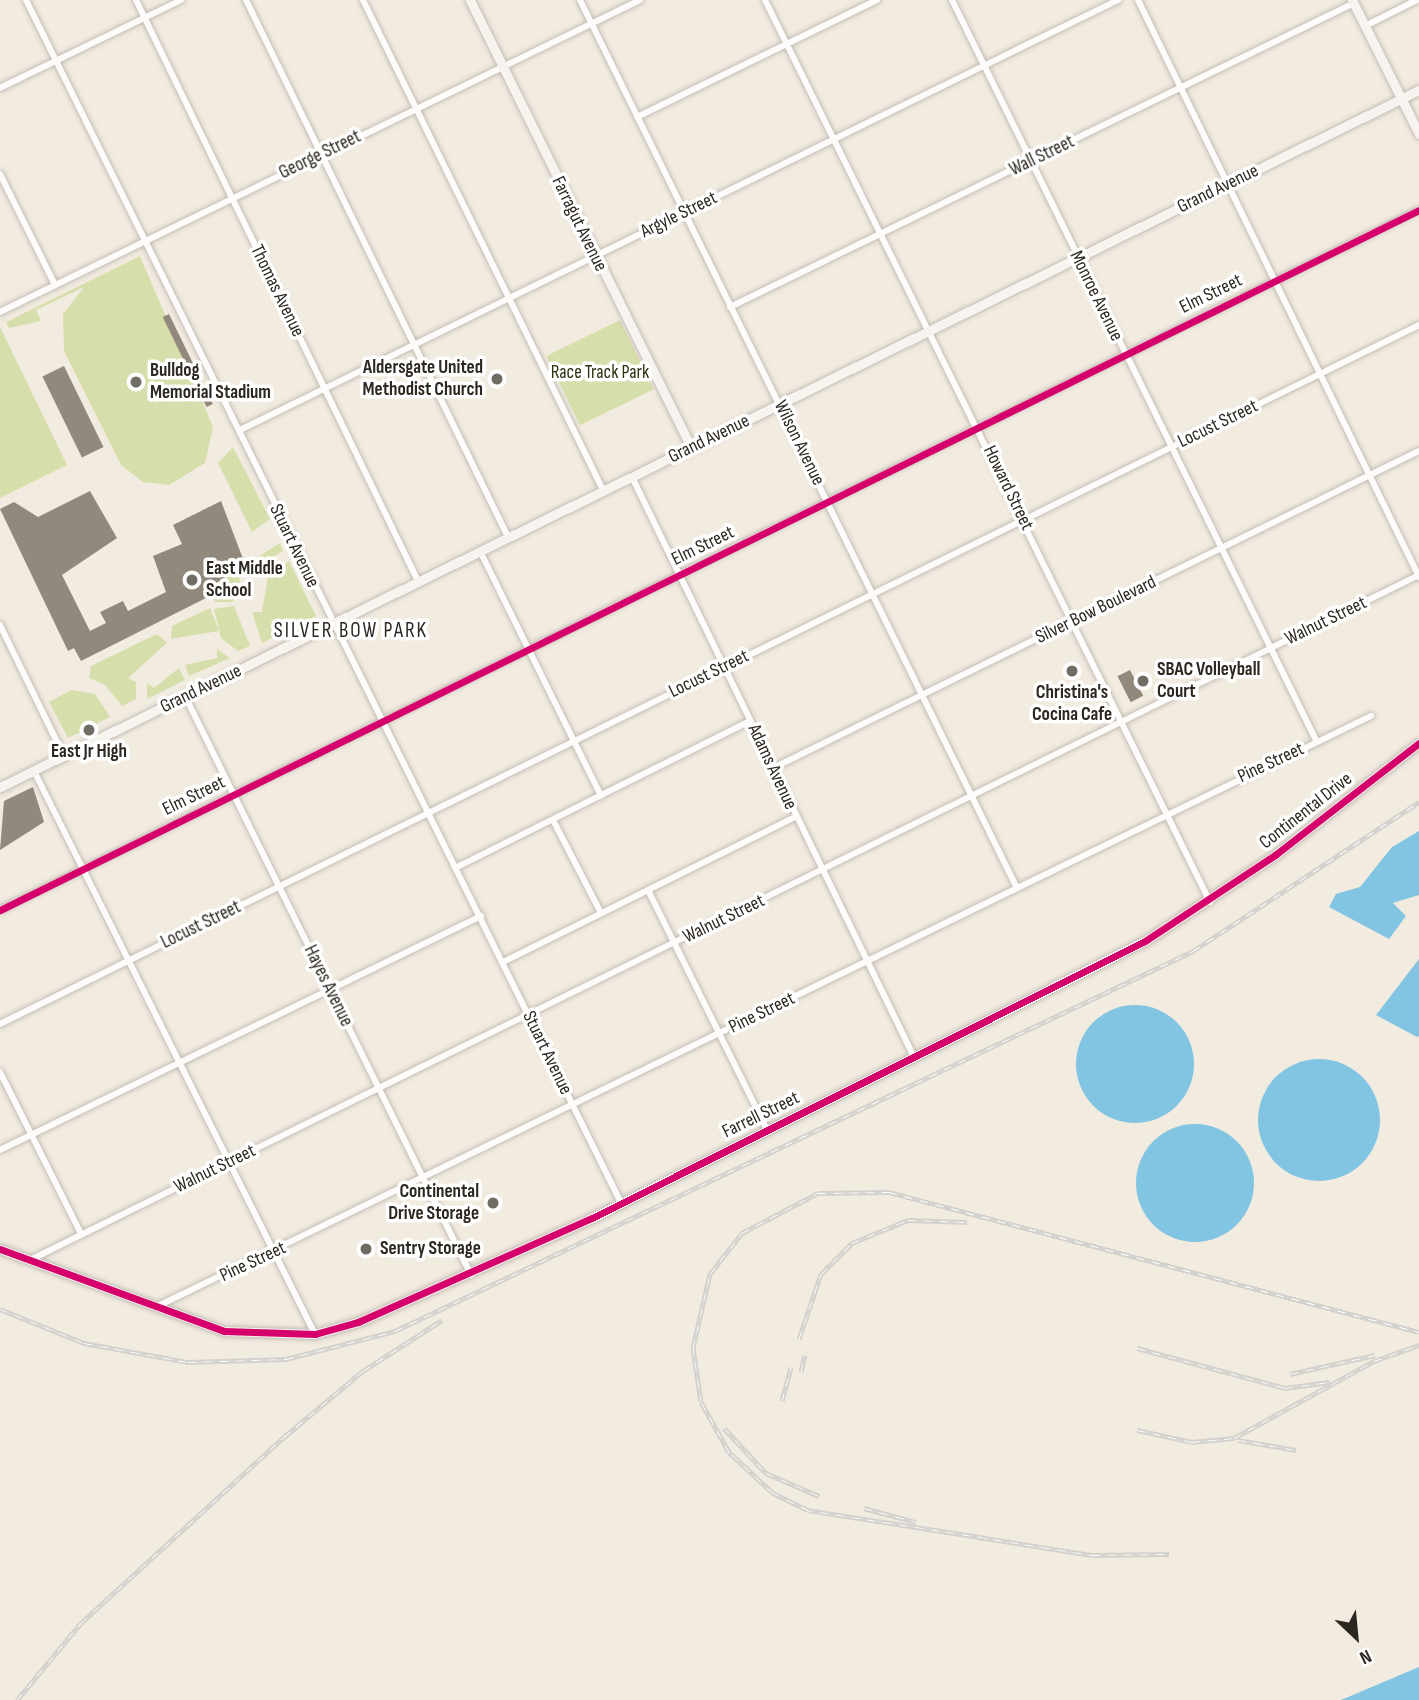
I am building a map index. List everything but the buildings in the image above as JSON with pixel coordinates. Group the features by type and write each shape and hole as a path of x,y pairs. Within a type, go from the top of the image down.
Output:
{"main road":[{"name":"Farragut Avenue","path":"470,0 594,256 691,447"},
{"path":"1353,2 1419,134"},
{"name":"Grand Avenue","path":"0,787 1419,90"},
{"name":"Continental Drive","path":"1210,901 1419,743"},
{"name":"Farrell Street","path":"315,1334 471,1276 1109,961 1210,901"},
{"path":"0,1249 153,1309 224,1331 315,1334"}],"street":[{"name":"Stuart Avenue","path":"26,0 240,430 332,624 457,867 621,1203"},
{"name":"Thomas Avenue","path":"136,0 418,582"},
{"path":"0,88 181,0"},
{"path":"246,0 508,537"},
{"path":"363,0 603,490"},
{"name":"Wilson Avenue","path":"580,0 1016,886"},
{"name":"George Street","path":"0,312 640,0"},
{"name":"Howard Street","path":"765,0 1210,901"},
{"path":"638,117 877,0"},
{"name":"Monroe Avenue","path":"952,0 1317,742"},
{"name":"Argyle Street","path":"240,430 1118,0"},
{"path":"1138,0 1419,576"},
{"path":"1365,26 1417,0"},
{"name":"Wall Street","path":"730,307 1353,2"},
{"path":"0,174 55,285"},
{"name":"Elm Street","path":"0,909 1419,210"},
{"name":"Locust Street","path":"0,1024 1419,325"},
{"name":"Silver Bow Boulevard","path":"773,768 1419,451"},
{"name":"Adams Avenue","path":"632,477 914,1057"},
{"path":"480,551 601,796"},
{"name":"Walnut Street","path":"28,1261 1419,576"},
{"path":"0,625 64,756"},
{"name":"Hayes Avenue","path":"184,696 471,1276"},
{"name":"Pine Street","path":"153,1309 573,1106 1165,813 1371,716"},
{"path":"457,867 750,721"},
{"path":"34,771 315,1334"},
{"path":"503,962 795,817"},
{"path":"552,820 601,913"},
{"path":"648,890 767,1130"},
{"path":"0,1150 481,916"},
{"path":"0,1072 81,1234"}],"green space":[{"path":"140,256 213,427 205,463 169,485 143,482 121,465 64,351 63,314 84,287 36,310 41,321 9,328 6,322"},
{"name":"Race Track Park","path":"620,320 654,389 580,425 546,356"},
{"path":"0,327 67,465 0,498"},
{"path":"233,447 270,519 252,532 218,463"},
{"path":"280,543 283,551 241,576 233,602 215,602 210,587"},
{"path":"289,561 316,616 262,643 252,612 262,612 268,576"},
{"path":"234,606 250,646 238,651 221,638 214,609"},
{"path":"210,608 219,631 171,639 172,626"},
{"path":"157,634 167,643 128,678 136,682 136,699 122,706 105,685 89,678 91,666"},
{"path":"217,649 230,658 189,676 185,665 217,658"},
{"path":"179,668 185,680 147,699 147,683 154,688"},
{"path":"71,690 95,694 110,717 68,738 49,702"}],"water":[{"path":"1419,831 1419,895 1393,903 1406,916 1389,939 1329,907 1336,894 1360,887 1392,847"},
{"path":"1419,959 1419,1036 1417,1037 1376,1015"},
{"path":"1135,1005 1158,1009 1177,1022 1190,1041 1194,1064 1190,1087 1177,1106 1158,1119 1135,1123 1112,1119 1093,1106 1080,1087 1076,1064 1080,1041 1093,1022 1112,1009"},
{"path":"1319,1059 1342,1064 1362,1077 1375,1097 1380,1120 1375,1143 1362,1163 1342,1176 1319,1181 1296,1176 1276,1163 1263,1143 1258,1120 1263,1097 1276,1077 1296,1064"},
{"path":"1195,1124 1218,1129 1237,1141 1249,1160 1254,1183 1249,1206 1237,1225 1218,1237 1195,1242 1172,1237 1153,1225 1141,1206 1136,1183 1141,1160 1153,1141 1172,1129"},
{"path":"1419,1667 1419,1700 1341,1700"}],"railway":[{"path":"0,1309 84,1343 188,1362 286,1359 395,1331 1193,951 1419,802"},
{"path":"986,1538 808,1510 773,1493 729,1452 701,1402 693,1348 710,1274 742,1233 818,1193 889,1192 1419,1332"},
{"path":"799,1339 821,1274 852,1243 908,1220 967,1222"},
{"path":"17,1700 81,1623 284,1437 363,1371 442,1320"},
{"path":"1137,1430 1192,1442 1234,1438 1374,1361 1419,1345"},
{"path":"1137,1348 1285,1388 1330,1382"},
{"path":"801,1371 805,1355"},
{"path":"1290,1374 1375,1355"},
{"path":"782,1401 791,1367"},
{"path":"724,1428 766,1473 819,1496"},
{"path":"1238,1440 1296,1450"},
{"path":"864,1508 916,1522"},
{"path":"978,1537 1092,1555 1169,1554"}],"cycle path":[{"path":"0,910 1419,210"},
{"path":"0,1249 224,1331 315,1334 358,1322 592,1218 1145,941 1275,855 1419,743"}],"place":[{"name":"Aldersgate United Methodist Church","path":"497,379"},
{"name":"Bulldog Memorial Stadium","path":"136,382"},
{"name":"East Middle School","path":"192,580"},
{"name":"Christina's Cocina Cafe","path":"1072,671"},
{"name":"SBAC Volleyball Court","path":"1143,681"},
{"name":"East Jr High","path":"89,730"},
{"name":"Continental Drive Storage","path":"493,1203"},
{"name":"Sentry Storage","path":"366,1249"}],"district":[{"name":"SILVER BOW PARK","path":"351,631"}]}
